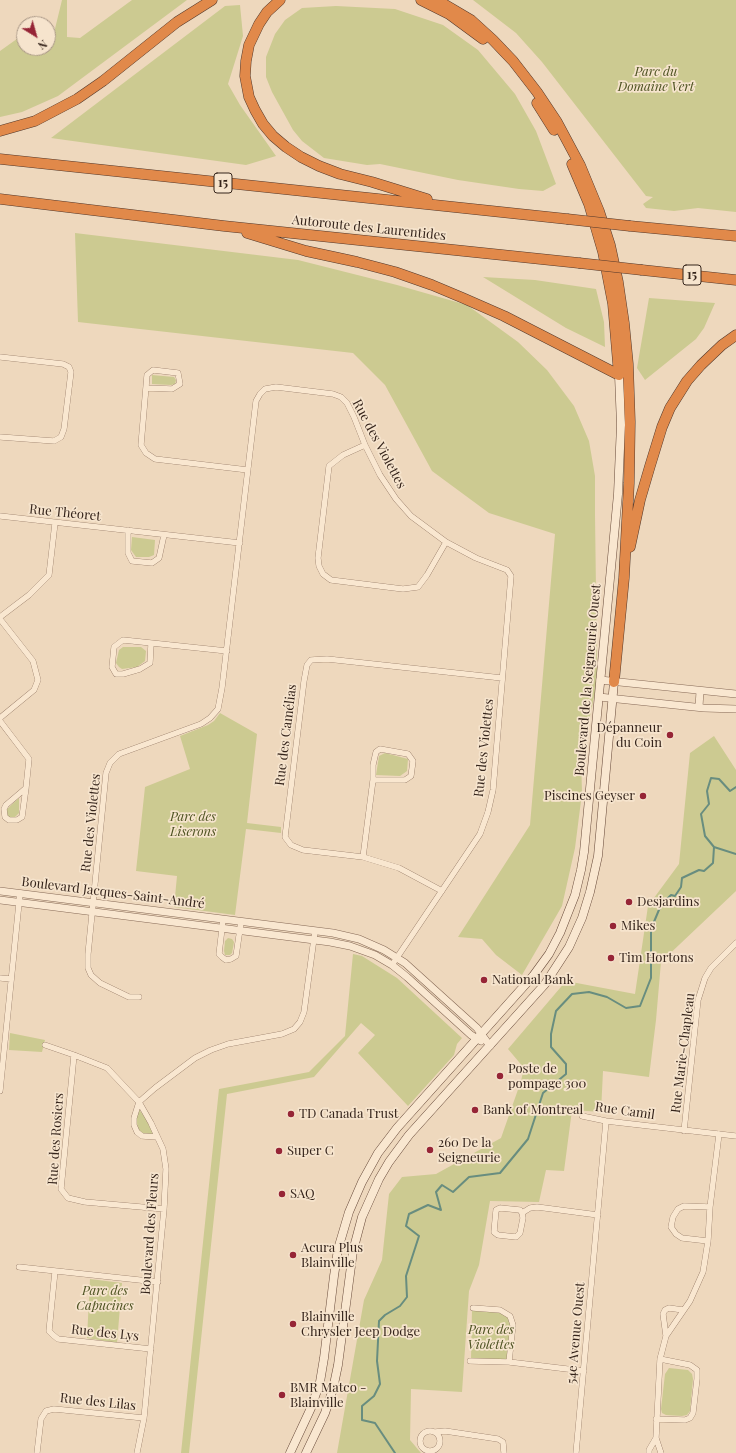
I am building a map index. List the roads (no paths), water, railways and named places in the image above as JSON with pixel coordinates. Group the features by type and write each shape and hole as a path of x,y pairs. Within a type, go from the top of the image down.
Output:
{"highway":[{"path":"0,131 35,121 78,99 177,22 212,0"},
{"path":"280,0 259,24 249,45 246,61 245,76 249,97 263,124 273,136 286,147 319,166 340,174 372,182 447,206"},
{"path":"421,0 461,22 496,52 533,98 568,155 589,204 603,252 615,315 619,375"},
{"path":"437,0 462,14 486,33 513,60 552,113 576,156 591,190 613,258 623,314 628,375 630,454 624,578 614,682"},
{"name":"15","path":"0,159 736,236"},
{"name":"Autoroute des Laurentides","path":"0,199 224,226 736,280"},
{"path":"224,226 306,251 357,262 419,280 488,308 619,375"},
{"path":"624,578 642,494 653,453 666,418 682,389 694,372 715,351 736,335"}],"main road":[{"name":"Boulevard de la Seigneurie Ouest","path":"290,1453 313,1403 320,1382 336,1260 347,1218 365,1175 387,1141 413,1110 530,981 548,954 568,914 579,878 586,834 620,468 621,425 619,375"},
{"name":"Boulevard de la Seigneurie Ouest","path":"306,1453 325,1413 333,1389 338,1365 351,1258 360,1222 376,1186 394,1155 412,1132 538,993 556,969 578,927 593,881 598,851 614,682"},
{"path":"579,878 593,881"},
{"path":"347,1218 360,1222"},
{"path":"330,1310 344,1312"}],"street":[{"path":"0,358 63,364 69,367 71,372 64,429 61,437 54,441 0,437"},
{"path":"147,388 172,389 180,384 178,373 153,370 147,375 141,445 146,453 155,459 248,470"},
{"name":"Rue des Violettes","path":"139,997 133,998 125,996 100,983 91,975 88,964 106,776 110,763 122,752 201,724 212,716 218,709 240,543 256,401 265,389 276,387 333,394 341,397 347,403 354,417 364,445 380,475 396,499 411,516 446,542 476,558 507,570 512,576 493,790 488,812 480,834 392,965"},
{"path":"364,445 343,455 329,466 318,558 319,566 323,574 331,580 402,589 418,586 427,575 446,542"},
{"name":"Rue Théoret","path":"0,516 240,543"},
{"path":"26,788 6,805 4,809 5,817 9,820 17,820 22,817 26,788 29,759 0,720 34,690 38,680 33,661 0,618 29,595 49,575 55,523"},
{"path":"128,530 128,553 132,561 152,563 159,558 164,535"},
{"path":"151,644 150,663 140,669 123,674 116,674 112,667 114,647 123,640 151,644 226,650"},
{"name":"Rue des Camélias","path":"442,891 399,868 363,857 303,850 291,845 285,837 307,665 312,660 327,659 502,678"},
{"path":"600,680 736,694"},
{"path":"699,707 700,691"},
{"path":"598,697 699,707 736,709"},
{"path":"363,857 374,780 373,765 376,752 380,749 408,754 413,761 410,776 405,780 374,780"},
{"name":"Boulevard Jacques-Saint-André","path":"0,891 315,931 359,939 380,947 418,974 480,1036"},
{"path":"0,1090 20,893"},
{"name":"Boulevard Jacques-Saint-André","path":"0,900 314,940 358,948 375,955 392,965 471,1035 480,1036"},
{"path":"223,920 219,954 226,960 236,956 241,922"},
{"path":"157,1137 142,1136 137,1132 134,1125 134,1118 139,1102 195,1058 228,1044 282,1034 294,1029 300,1022 304,1012 315,931"},
{"name":"Rue Marie-Chapleau","path":"684,1131 698,1000 705,978 711,968 736,944"},
{"path":"0,978 11,980"},
{"path":"480,1036 490,1046"},
{"name":"Boulevard des Fleurs","path":"44,1045 107,1068 139,1102 163,1149 166,1169 158,1282 144,1418 137,1453"},
{"name":"Rue des Rosiers","path":"74,1055 61,1189 68,1198 86,1202 164,1210"},
{"name":"Rue Camil","path":"582,1116 606,1121 736,1136"},
{"name":"54e Avenue Ouest","path":"576,1453 606,1121"},
{"path":"662,1453 656,1438 660,1359 666,1336 690,1301 704,1272 718,1134"},
{"path":"708,1241 682,1238 676,1234 672,1227 673,1217 678,1209 684,1206 710,1207"},
{"path":"522,1213 530,1208 537,1207 598,1215"},
{"path":"500,1208 520,1210 522,1213 520,1233 516,1236 498,1235 494,1232 496,1210 500,1208"},
{"path":"18,1267 158,1282"},
{"name":"Rue des Lys","path":"54,1271 50,1331 53,1335 58,1339 150,1349"},
{"path":"473,1308 500,1310 510,1316 513,1325 509,1362"},
{"path":"666,1336 663,1314 665,1310 669,1308 683,1310"},
{"path":"656,1419 685,1420 690,1418 693,1413 697,1379 696,1370 690,1365 660,1359"},
{"path":"470,1360 509,1362 584,1371"},
{"name":"Rue des Lilas","path":"37,1453 41,1419 46,1411 54,1408 144,1418"},
{"path":"435,1432 445,1431 498,1439 503,1442 504,1453"},
{"path":"649,1453 649,1450 656,1438"}],"waterway":[{"path":"395,1453 375,1423 362,1420 362,1406 374,1396 380,1384 377,1361 379,1321 385,1315 400,1306 407,1297 406,1276 419,1236 406,1226 409,1214 428,1205 441,1210 436,1192 442,1185 453,1192 469,1177 500,1173 528,1139 543,1093 566,1074 566,1064 551,1047 551,1034 556,1011 572,994 589,992 607,997 626,1008 640,1006 651,978 651,929 661,905 671,895 675,896 681,887 682,878 699,870 704,871 713,863 714,847 705,836 701,814 709,804 707,791 711,778 719,779 730,791 736,787"},
{"path":"714,847 736,854"}],"place":[{"name":"Dépanneur du Coin","path":"670,735"},
{"name":"Piscines Geyser","path":"643,796"},
{"name":"Desjardins","path":"629,902"},
{"name":"Mikes","path":"613,926"},
{"name":"Tim Hortons","path":"611,958"},
{"name":"National Bank","path":"484,980"},
{"name":"Poste de pompage 300","path":"500,1076"},
{"name":"Bank of Montreal","path":"475,1110"},
{"name":"TD Canada Trust","path":"291,1114"},
{"name":"260 De la Seigneurie","path":"430,1150"},
{"name":"Super C","path":"279,1151"},
{"name":"SAQ","path":"282,1194"},
{"name":"Acura Plus Blainville","path":"293,1255"},
{"name":"Blainville Chrysler Jeep Dodge","path":"293,1324"},
{"name":"BMR Matco - Blainville","path":"282,1395"}],"park label":[{"name":"Parc du Domaine Vert","path":"656,80"},
{"name":"Parc des Liserons","path":"193,824"},
{"name":"Parc des Capucines","path":"105,1298"},
{"name":"Parc des Violettes","path":"491,1338"}]}
